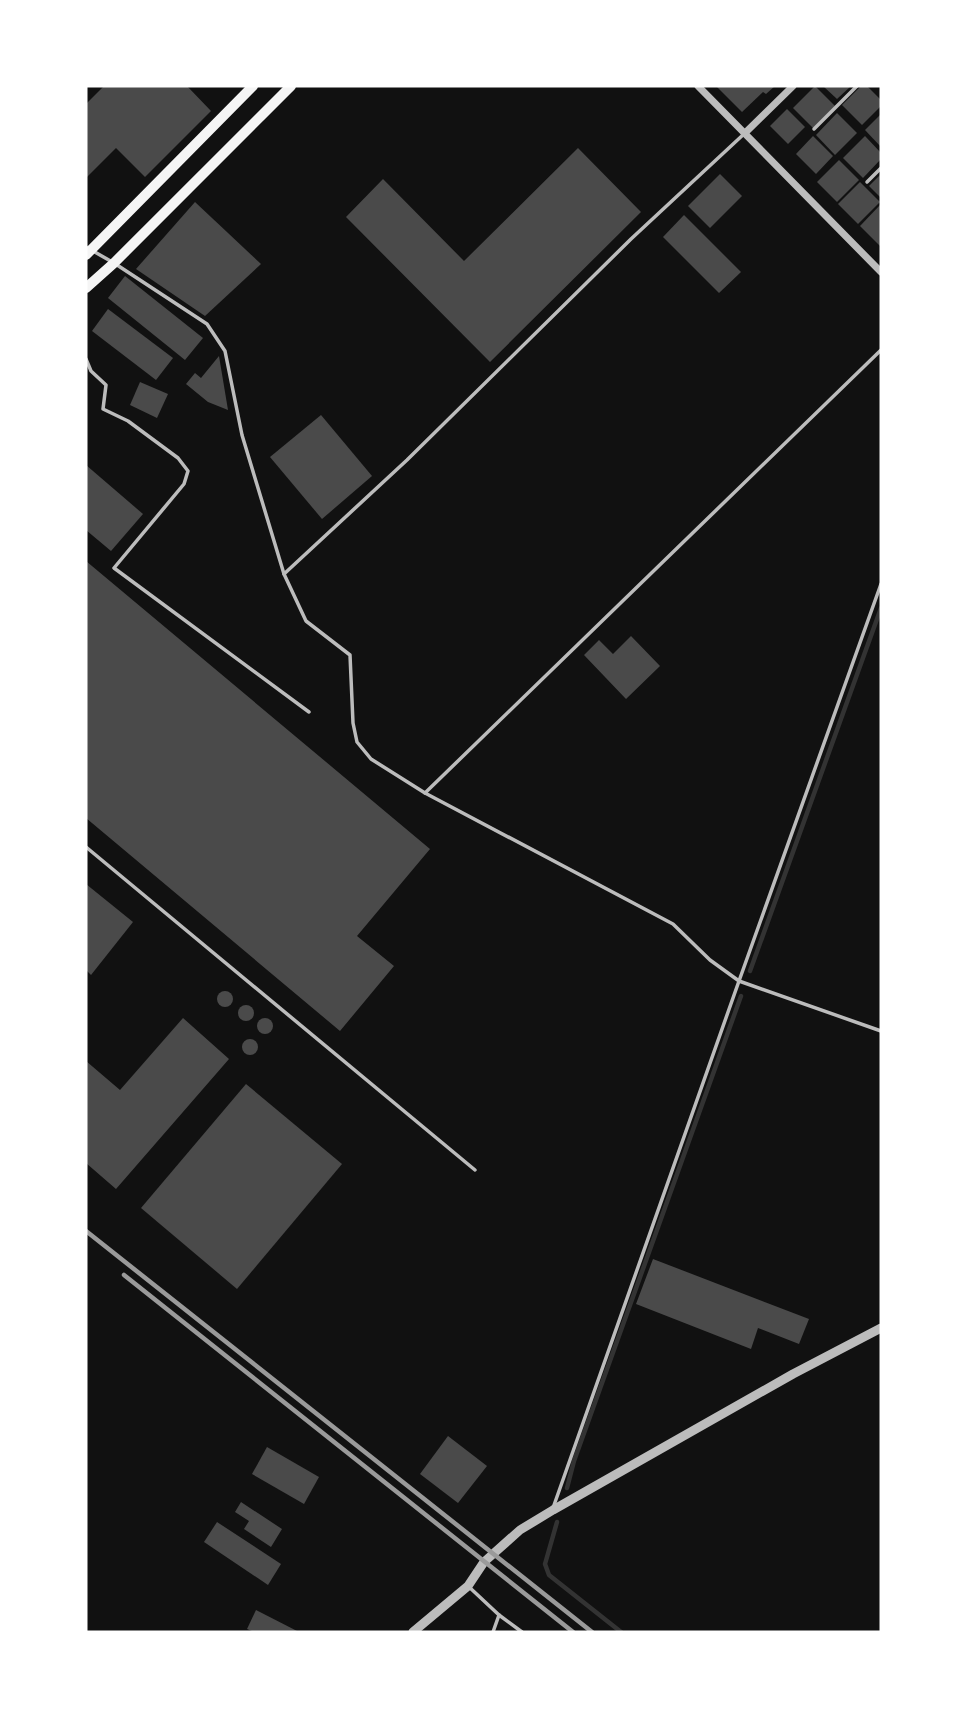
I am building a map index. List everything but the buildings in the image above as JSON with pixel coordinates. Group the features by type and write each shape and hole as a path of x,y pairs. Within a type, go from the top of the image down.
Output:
{"main road":[{"path":"88,250 254,86"},
{"path":"86,288 291,86"}],"street":[{"path":"698,86 881,272"},
{"path":"745,133 793,86"},
{"path":"413,1632 468,1586 484,1562 520,1530 781,1381 881,1328"}],"lane":[{"path":"814,129 857,86"},
{"path":"284,574 407,460 631,239 745,133"},
{"path":"867,182 881,168"},
{"path":"88,250 114,263 207,324 225,351 242,435 284,574 306,621 350,655 353,723 357,743 371,759 425,793 673,924 710,960 739,981 881,1031"},
{"path":"425,793 881,350"},
{"path":"86,359 90,372 106,385 103,409 128,421 178,458 188,471 184,485 114,568 309,712"},
{"path":"552,1510 881,583"},
{"path":"86,847 475,1170"},
{"path":"468,1586 522,1632"},
{"path":"493,1632 499,1615"}],"waterway":[{"path":"750,971 881,608"},
{"path":"567,1488 574,1461 741,996"},
{"path":"557,1522 545,1564 549,1575 621,1632"}],"railway":[{"path":"86,1231 592,1632"},
{"path":"124,1275 573,1632"}]}
